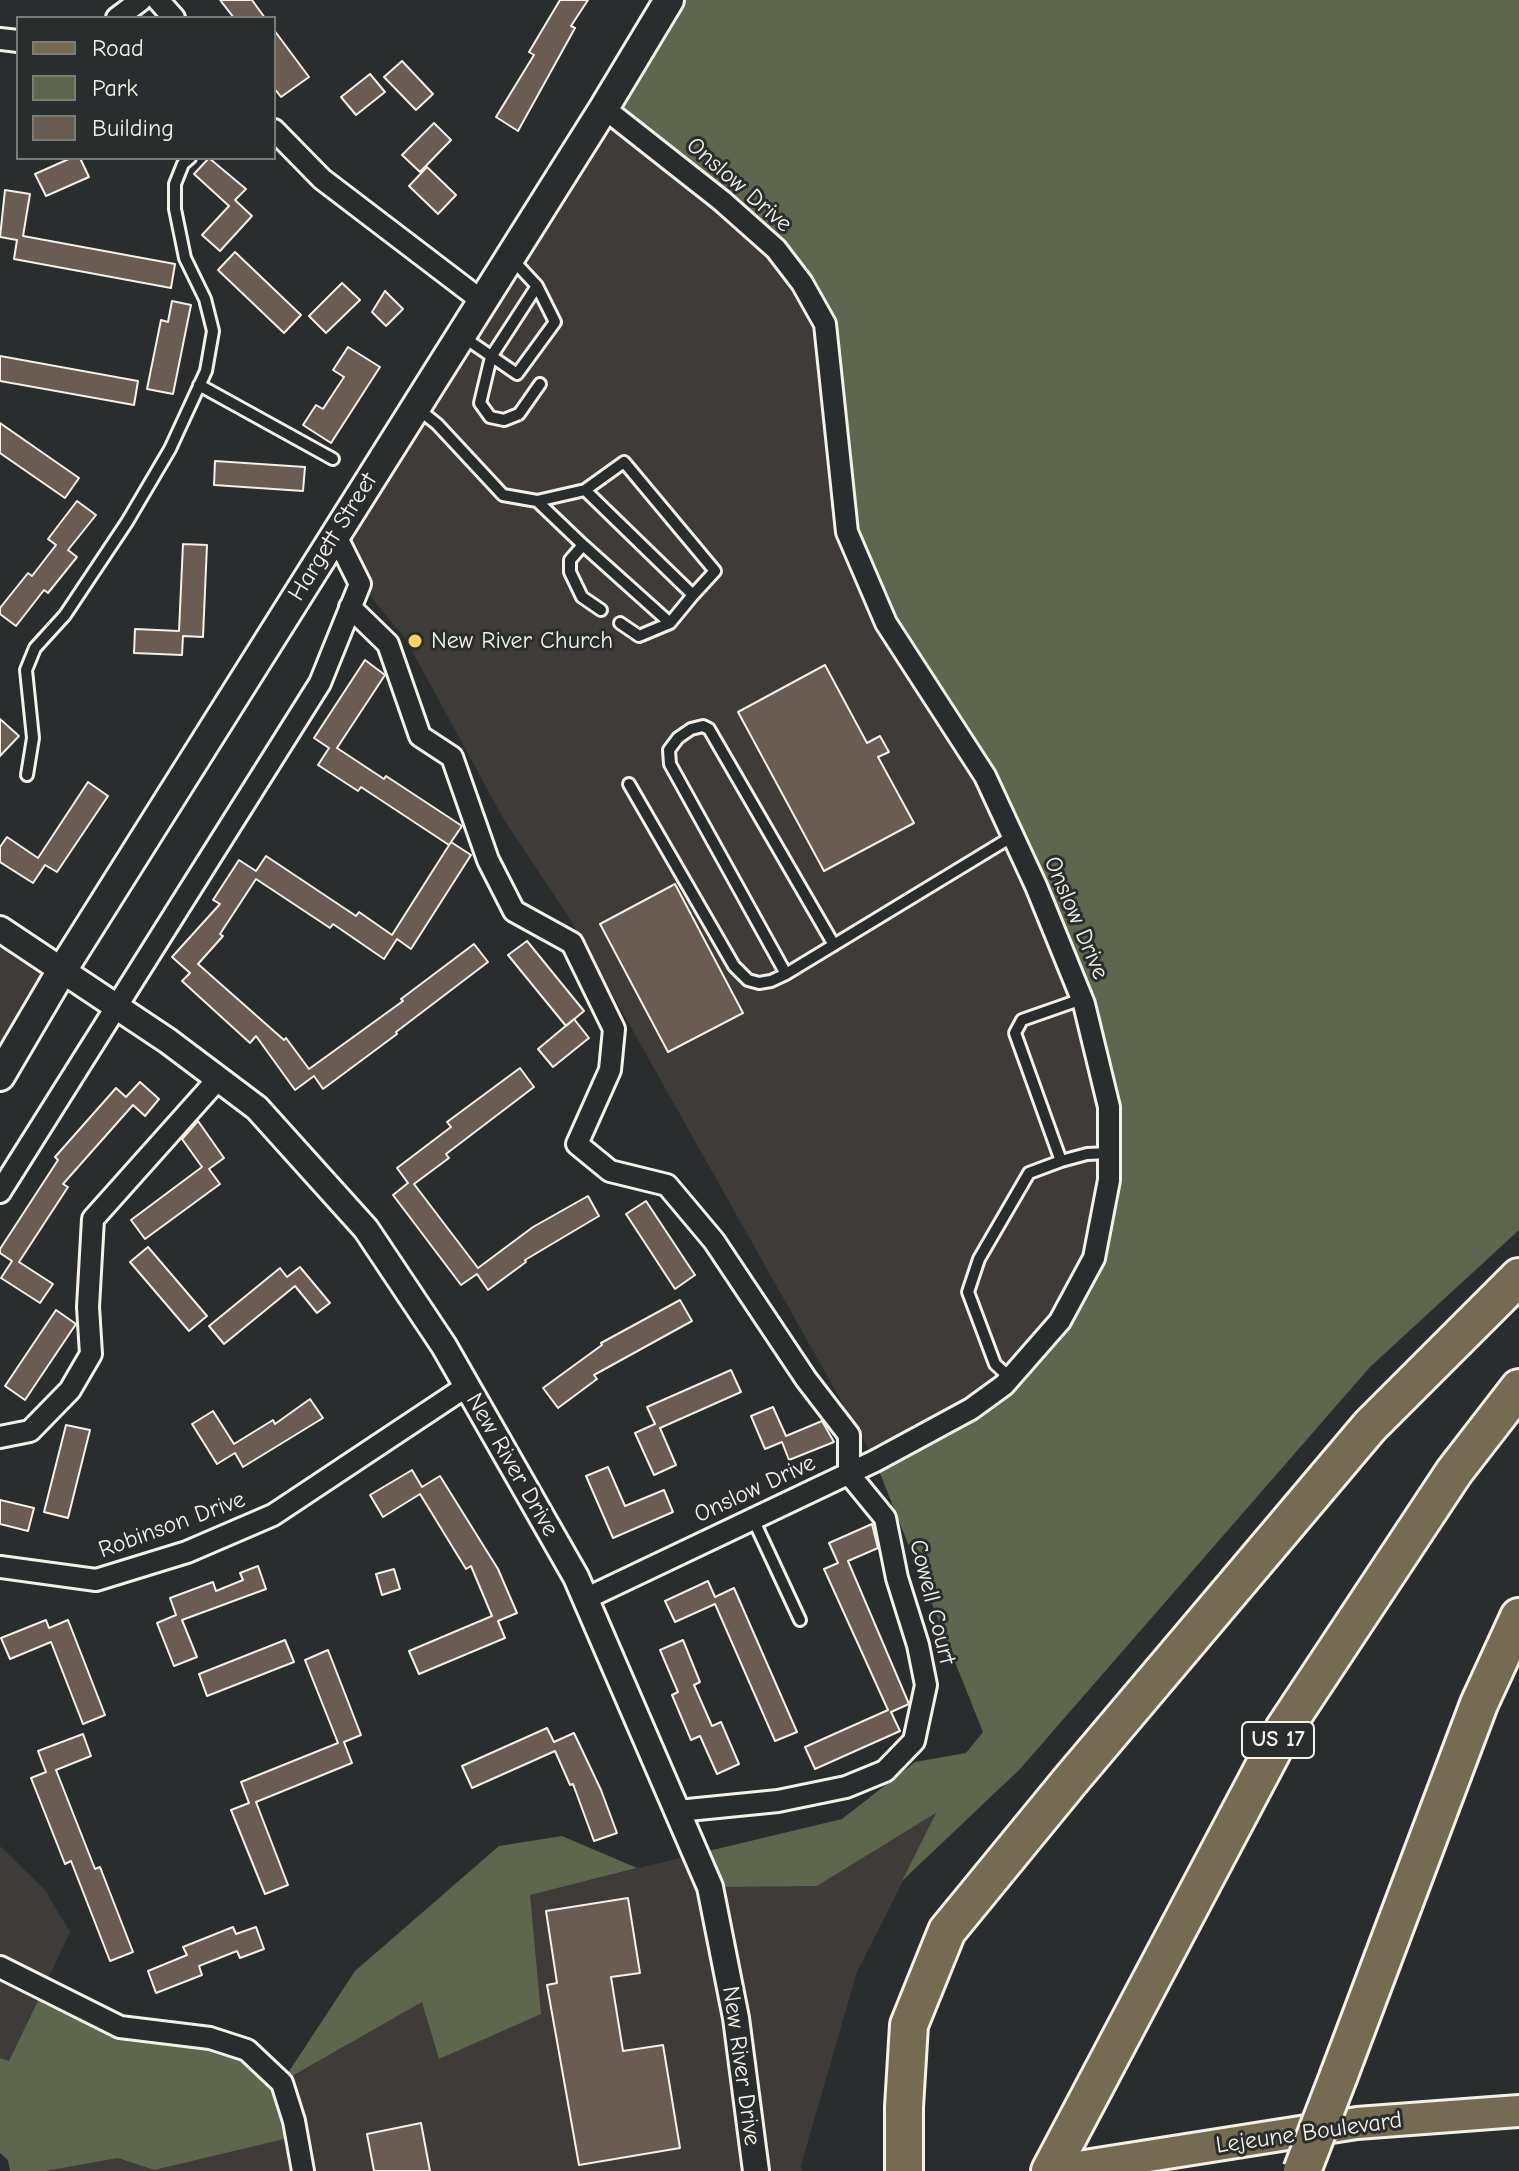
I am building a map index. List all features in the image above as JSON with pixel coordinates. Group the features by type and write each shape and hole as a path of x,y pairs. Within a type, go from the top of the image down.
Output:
{"highway":[{"path":"904,2171 909,2025 947,1931 1370,1426 1519,1277"},
{"name":"US 17","path":"1052,2171 1078,2116 1284,1729 1454,1472 1519,1388"},
{"path":"1302,2171 1479,1704 1519,1617"}],"main road":[{"name":"Hargett Street","path":"0,1076 61,972 669,0"},
{"name":"Lejeune Boulevard","path":"1052,2171 1357,2123 1519,2111"}],"street":[{"path":"120,16 141,0"},
{"path":"158,0 172,16"},
{"name":"Onslow Drive","path":"585,1599 849,1474 971,1409 1010,1378 1060,1321 1094,1258 1109,1180 1109,1107 1082,999 1036,886 985,776 886,623 847,532 825,324 802,283 776,249 722,201 604,108"},
{"path":"276,132 322,179 482,301"},
{"path":"0,1192 320,683 360,584 335,534"},
{"path":"350,607 388,644 420,736 452,757 488,860 514,911 572,943 614,1029 610,1070 577,1144 610,1171 667,1185 704,1230 806,1379 849,1435 849,1474"},
{"name":"New River Drive","path":"0,929 168,1041 257,1108 366,1229 444,1346 576,1577 710,1887 736,2018 756,2171"},
{"path":"0,1437 30,1431 70,1390 91,1354 88,1307 93,1219 218,1079"},
{"name":"Robinson Drive","path":"0,1567 96,1580 187,1552 273,1515 467,1386"},
{"name":"Cowell Court","path":"678,1811 778,1801 846,1787 885,1771 914,1741 926,1685 918,1645 897,1578 885,1518 849,1474"},
{"path":"0,1967 120,2027 210,2038 247,2050 282,2083 294,2121 303,2171"}],"lane":[{"path":"27,775 33,738 26,670 35,648 65,615 127,522 170,449 206,371 213,331 205,299 185,258 175,209 175,184 188,160"},
{"path":"460,335 517,374 555,322 537,286 510,257"},
{"path":"537,286 491,357 480,403 490,417 504,420 519,414 540,384"},
{"path":"199,385 333,459"},
{"path":"415,407 437,424 503,495 537,501 585,490 624,462 715,571 670,623 639,636 620,623"},
{"path":"585,490 693,595"},
{"path":"537,501 670,623"},
{"path":"583,545 570,560 570,572 582,597 601,610"},
{"path":"786,974 670,764 669,750 678,738 691,729 703,726 709,729 834,945"},
{"path":"629,784 734,966 748,980 759,983 786,974 1013,836"},
{"path":"1061,1161 1015,1033 1022,1020 1082,999"},
{"path":"1010,1378 995,1364 968,1292 979,1259 1029,1173 1087,1154 1109,1153"},
{"path":"753,1519 800,1620"}],"shaded area":[{"path":"604,108 802,283 985,776 1036,886 1109,1106 1094,1258 1023,1363 875,1461 570,919 503,818 405,638 360,584 335,534"},
{"path":"0,929 61,972 0,1076"},
{"path":"938,1812 857,1972 801,2165 802,2171 46,2171 118,2158 154,2170 282,2083 423,2001 529,1895 696,1854 817,1886"},
{"path":"0,1846 45,1890 70,1932 9,2062 0,2058"}],"green space":[{"path":"669,0 1519,0 1519,1230 1370,1367 1020,1769 902,1881 936,1813 817,1886 710,1887 696,1854 842,1819 915,1762 966,1753 983,1732 875,1461 1004,1385 1094,1258 1109,1107 1084,1004 985,776 886,623 847,532 825,324 802,283 604,108"},
{"path":"562,1836 637,1868 530,1895 541,2014 439,2059 422,2002 282,2082 355,1971 499,1846"},
{"path":"46,1984 120,2027 210,2038 282,2082 297,2136 154,2170 118,2158 46,2171 10,2171 8,2160 0,2153 0,2058 9,2061"}],"building":[{"path":"220,0 252,0 264,16 232,16"},
{"path":"560,0 588,0 571,26 575,28 518,131 496,117 534,55 529,52"},
{"path":"276,33 309,77 281,97 276,91"},
{"path":"402,61 433,94 416,110 384,77"},
{"path":"370,74 385,92 356,115 341,97"},
{"path":"434,123 451,140 420,172 402,155"},
{"path":"66,160 81,160 89,177 46,196 35,174"},
{"path":"207,160 211,160 246,189 235,200 252,216 220,251 202,235 229,206 194,174"},
{"path":"427,167 456,195 438,214 409,186"},
{"path":"5,190 30,194 23,236 175,264 171,288 14,259 17,240 0,237"},
{"path":"235,252 301,315 284,333 218,270"},
{"path":"342,283 360,300 326,333 309,316"},
{"path":"385,291 403,309 386,326 372,312"},
{"path":"172,301 191,305 173,394 147,389 161,320 168,322"},
{"path":"348,347 380,367 331,443 303,425 316,405 323,409 344,377 333,370"},
{"path":"0,356 138,381 134,405 0,381"},
{"path":"0,423 79,478 65,498 0,453"},
{"path":"215,461 305,467 303,491 214,485"},
{"path":"77,501 96,515 68,550 77,557 48,593 44,590 16,626 0,614 0,608 28,573 32,576 56,545 48,539"},
{"path":"183,544 207,545 203,637 183,636 182,655 134,653 135,629 179,631"},
{"path":"365,660 385,675 337,748 462,826 449,845 361,787 358,791 318,765 329,748 314,738"},
{"path":"825,665 867,743 880,736 889,752 878,757 914,823 824,871 738,712"},
{"path":"0,719 19,736 0,756"},
{"path":"88,782 108,796 57,872 45,865 33,883 0,862 0,847 7,837 38,858"},
{"path":"451,842 471,855 411,949 397,939 384,959 333,924 330,928 256,879 220,934 223,936 198,964 284,1040 286,1038 309,1069 403,1001 401,999 474,944 488,962 323,1089 314,1076 295,1090 256,1036 250,1043 182,981 190,973 172,957 220,904 213,900 239,860 256,871 266,856 356,916 359,912 392,935"},
{"path":"675,884 743,1013 668,1052 600,924"},
{"path":"527,941 584,1011 566,1026 508,955"},
{"path":"574,1019 589,1038 553,1067 538,1049"},
{"path":"520,1068 534,1087 446,1154 449,1158 414,1184 478,1268 533,1227 588,1196 599,1216 525,1260 488,1290 477,1274 461,1285 393,1195 408,1183 397,1168 451,1127 447,1122"},
{"path":"140,1082 159,1099 145,1116 133,1105 63,1184 68,1187 19,1262 53,1284 40,1303 1,1278 12,1261 0,1253 0,1249 58,1160 55,1157 116,1088 126,1097"},
{"path":"198,1121 224,1158 209,1169 220,1184 145,1239 131,1220 202,1167 182,1139"},
{"path":"646,1201 695,1275 675,1289 626,1214"},
{"path":"148,1247 207,1316 189,1331 130,1262"},
{"path":"300,1267 330,1303 317,1313 295,1286 224,1344 209,1326 280,1268 287,1277"},
{"path":"680,1300 692,1321 594,1375 597,1379 558,1408 543,1388 601,1343"},
{"path":"56,1310 76,1324 25,1400 5,1386"},
{"path":"731,1370 741,1392 660,1428 676,1465 654,1475 635,1433 655,1424 647,1407"},
{"path":"310,1399 323,1418 243,1467 235,1453 217,1464 192,1424 213,1411 234,1444 273,1420 275,1424"},
{"path":"773,1407 786,1436 822,1421 834,1442 789,1460 782,1442 765,1449 751,1416"},
{"path":"66,1425 90,1430 68,1518 44,1512"},
{"path":"608,1467 625,1506 664,1490 673,1512 613,1538 586,1476"},
{"path":"412,1470 422,1487 440,1476 498,1569 517,1613 498,1621 505,1638 419,1674 409,1651 492,1616 471,1566 466,1569 420,1494 383,1517 370,1495"},
{"path":"0,1500 34,1508 28,1531 0,1524"},
{"path":"872,1524 878,1548 848,1561 909,1704 891,1712 900,1731 815,1769 805,1747 888,1710 824,1569 838,1563 829,1543"},
{"path":"258,1566 266,1589 182,1620 197,1657 174,1666 157,1623 176,1615 170,1598 213,1582 216,1591 243,1580 240,1573"},
{"path":"394,1569 400,1589 382,1595 376,1574"},
{"path":"708,1581 715,1597 734,1588 797,1732 775,1741 715,1604 675,1622 665,1601"},
{"path":"46,1620 49,1628 68,1620 105,1715 83,1724 51,1642 10,1659 1,1638"},
{"path":"285,1640 294,1662 207,1696 199,1674"},
{"path":"683,1640 700,1682 694,1685 712,1726 721,1722 739,1764 717,1774 700,1736 691,1740 672,1695 678,1692 660,1650"},
{"path":"328,1650 361,1735 344,1742 352,1763 256,1802 288,1885 265,1894 231,1810 249,1803 241,1782 338,1743 305,1660"},
{"path":"547,1728 554,1742 574,1733 617,1833 594,1841 573,1784 570,1785 555,1751 472,1788 462,1766"},
{"path":"83,1734 91,1756 56,1770 95,1869 100,1867 133,1952 110,1961 71,1861 65,1864 31,1778 46,1772 38,1751"},
{"path":"628,1898 640,1973 611,1977 623,2051 663,2045 680,2148 579,2165 547,1985 557,1983 546,1911"},
{"path":"233,1927 236,1934 256,1927 264,1949 240,1958 237,1951 199,1966 202,1975 156,1993 148,1971 187,1955 183,1947"},
{"path":"421,2123 430,2171 374,2171 367,2134"}],"place":[{"name":"New River Church","path":"415,641"}]}
